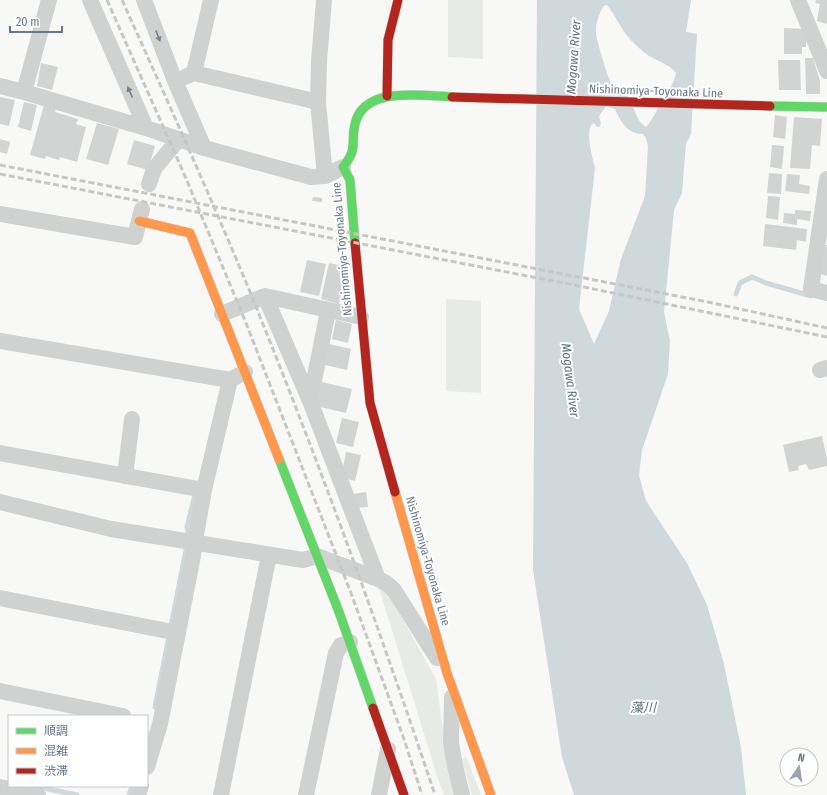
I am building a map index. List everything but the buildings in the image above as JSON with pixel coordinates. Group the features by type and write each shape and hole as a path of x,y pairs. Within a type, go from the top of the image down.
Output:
{"main road":[{"path":"387,96 388,40 398,0"},
{"name":"Nishinomiya-Toyonaka Line","path":"491,795 450,680 370,403 361,317 350,180 342,167 352,154 354,125 364,107 371,101 387,96 404,95 827,107"},
{"path":"141,215 190,233 350,642 404,795"}],"street":[{"path":"24,92 49,0"},
{"path":"90,0 146,128"},
{"path":"144,0 175,81 204,148"},
{"path":"194,73 211,0"},
{"path":"324,0 319,61 318,102 325,176"},
{"path":"798,0 827,69"},
{"path":"175,81 194,73 318,102"},
{"path":"0,86 146,128 204,148 311,177 325,176 342,167"},
{"path":"150,184 154,168 178,140"},
{"path":"826,190 811,289 827,293"},
{"path":"0,214 135,237 141,215"},
{"path":"222,314 265,296 361,317"},
{"path":"265,296 310,401 378,579"},
{"path":"310,401 328,310"},
{"path":"0,341 230,380 245,372"},
{"path":"148,761 154,722 178,633 204,490 230,380"},
{"path":"125,476 132,419"},
{"path":"0,453 204,490"},
{"path":"0,502 111,529 194,544 209,544 303,560 317,556 386,583 400,598 450,680 451,743 462,795"},
{"path":"221,795 269,555"},
{"path":"0,598 178,633"},
{"path":"306,795 336,653 341,646 350,642"},
{"path":"0,691 118,715"},
{"path":"379,795 388,749"},
{"path":"0,787 38,795"}],"shaded area":[{"path":"448,0 483,0 483,59 448,57"},
{"path":"446,299 481,301 481,393 446,391"},
{"path":"378,585 388,593 436,679 445,745 455,795 444,795 439,782"},
{"path":"466,756 481,795 472,795 462,760"}],"water":[{"name":"藻川","path":"537,0 691,0 686,32 697,34 691,134 686,144 682,193 674,210 664,312 670,341 668,374 642,450 639,475 646,501 687,563 707,605 724,664 741,748 746,795 574,795 562,757 533,570","holes":["605,5 607,5 611,10 626,35 644,53 668,66 676,73 672,85 646,127 640,122 630,99 624,92 611,83 607,74 596,33 598,18","606,106 615,109 622,123 629,130 643,134 646,138 648,146 645,196 621,259 609,311 594,344 579,309 595,168 589,135 591,125 594,123 597,127 599,127 601,124 599,116"]}],"waterway":[{"path":"736,294 740,283 752,277 766,283 811,296"},
{"path":"155,707 189,535 187,527 196,491"},
{"path":"39,787 77,795"},
{"path":"129,795 132,787"}],"railway":[{"path":"107,0 185,176 246,323 351,593 405,742 422,795"},
{"path":"122,0 248,287 298,413 346,540 435,795"},
{"path":"0,165 708,302 827,328"},
{"path":"0,174 574,285 827,337"}],"traffic: fast":[{"path":"355,243 350,180 343,167 353,150 355,124 361,112 370,103 382,98 410,95 452,97"},
{"path":"770,106 827,107"},
{"path":"279,459 339,612 373,708"}],"traffic: slow":[{"path":"139,221 190,233 279,459"},
{"path":"395,492 447,673 491,795"}],"traffic: jam":[{"path":"387,96 388,40 398,0"},
{"path":"452,97 770,106"},
{"path":"355,243 370,403 395,492"},
{"path":"373,708 404,795"}],"water label":[{"name":"Mogawa River","path":"573,57"},
{"name":"Mogawa River","path":"571,380"}]}
